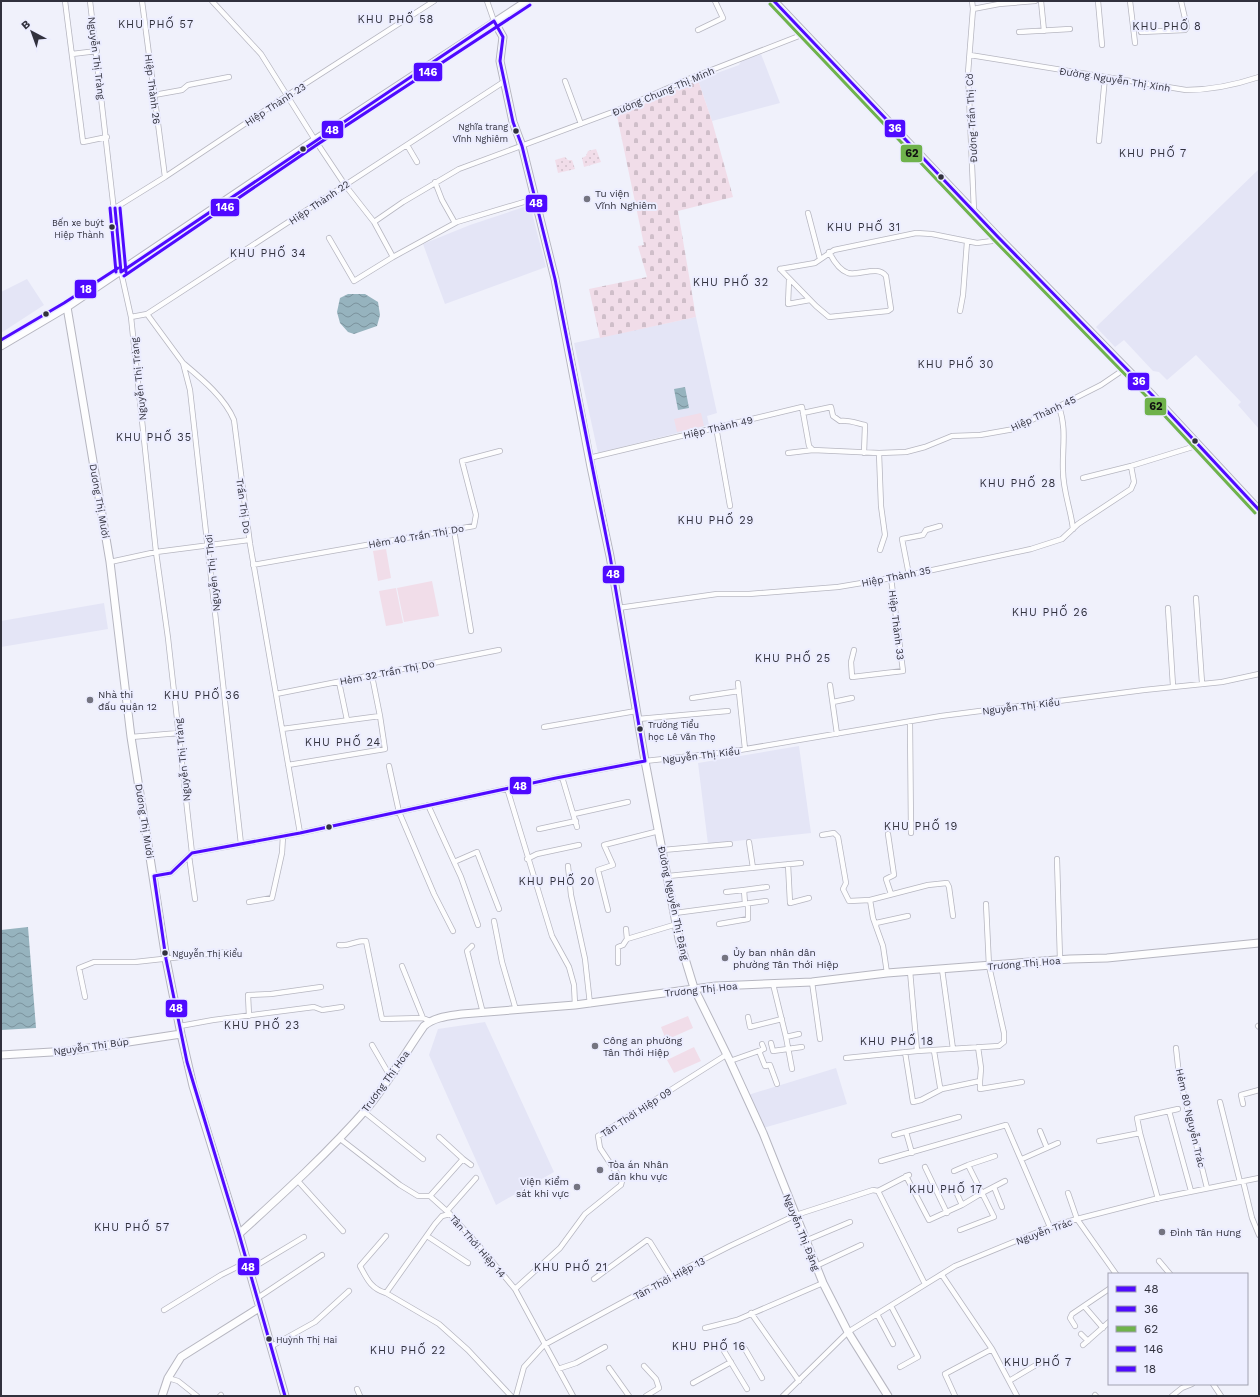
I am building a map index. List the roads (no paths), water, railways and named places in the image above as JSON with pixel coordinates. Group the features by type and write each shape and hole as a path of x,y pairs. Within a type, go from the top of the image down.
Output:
{"street":[{"path":"65,1 83,142 107,137"},
{"name":"Nguyễn Thị Tràng","path":"90,1 107,137 121,272 131,317 156,552 179,733 195,898"},
{"name":"Hiệp Thành 26","path":"142,1 165,177"},
{"path":"212,1 260,54 345,185 374,222 393,257"},
{"name":"Hiệp Thành 23","path":"115,208 165,177 288,95 434,1"},
{"path":"487,1 494,21 503,37 500,61 513,122 522,146 555,279 589,458 610,556 645,761"},
{"path":"1,346 67,307 121,272 315,140 494,21 527,1"},
{"path":"698,30 723,18 715,1"},
{"path":"774,1 998,237 1126,368 1259,510"},
{"name":"Đường Trần Thị Cờ","path":"972,1 973,9 968,72 974,211"},
{"path":"973,9 1012,2 1035,1"},
{"path":"1041,1 1044,31"},
{"path":"1098,1 1102,45"},
{"path":"1130,1 1135,43"},
{"path":"1141,32 1185,30 1187,27 1181,1"},
{"path":"1019,32 1070,29"},
{"name":"Đường Chung Thị Minh","path":"374,222 435,182 459,169 581,124 691,78 804,34"},
{"path":"72,54 97,51"},
{"name":"Đường Nguyễn Thị Xinh","path":"970,55 1186,90 1202,90 1235,85 1259,77"},
{"path":"154,95 182,90 188,85 229,77"},
{"path":"1099,141 1105,77"},
{"name":"Hiệp Thành 22","path":"131,317 147,314 505,81"},
{"path":"565,81 581,124"},
{"path":"407,145 417,162"},
{"path":"435,182 442,200 455,223"},
{"path":"328,238 354,282 393,257 455,223 534,199"},
{"path":"808,213 820,259"},
{"path":"829,252 839,267 848,273 878,271 884,273 886,276 891,309 888,312 829,317 789,280 780,269 815,263 829,252 916,233 932,234 967,242 986,242 998,237"},
{"path":"960,311 963,295 967,242"},
{"path":"789,280 788,304 810,300"},
{"name":"Dương Thị Mười","path":"67,307 110,562 131,737 166,959 194,1086 239,1234 256,1299 285,1396"},
{"name":"Nguyễn Thị Thơi","path":"147,314 184,363 195,418 241,844"},
{"name":"Trần Thị Do","path":"184,363 202,379 230,411 234,420 249,540 300,833"},
{"name":"Hiệp Thành 45","path":"788,453 813,450 824,452 879,453 912,450 937,443 952,436 980,435 1014,429 1101,385 1126,368"},
{"name":"Hiệp Thành 49","path":"589,458 802,407 803,413"},
{"path":"813,450 809,446 803,413 831,407 833,416 840,421 849,420 855,424 865,424 864,453"},
{"path":"1059,407 1064,421 1065,433 1062,472 1073,529"},
{"path":"716,427 730,506"},
{"path":"1083,478 1131,466 1199,445"},
{"name":"Hẻm 40 Trần Thị Do","path":"253,564 430,532 454,530 474,526 476,515 462,461 500,451"},
{"path":"879,453 881,506 885,535 880,550"},
{"name":"Hiệp Thành 35","path":"618,608 717,594 820,590 909,575 1031,549 1062,539 1090,516 1131,489 1134,482 1131,466"},
{"path":"909,575 902,539 923,535 926,530 940,526"},
{"path":"454,530 471,631"},
{"path":"110,562 156,552 249,540"},
{"name":"Hiệp Thành 33","path":"854,650 851,662 852,677 903,671 891,578"},
{"path":"1196,598 1202,683"},
{"path":"1168,608 1173,686"},
{"name":"Hẻm 32 Trần Thị Do","path":"276,694 499,650"},
{"name":"Nguyễn Thị Kiểu","path":"190,854 300,833 507,788 645,761 745,749 941,716 1173,686 1222,682 1259,674"},
{"path":"288,765 385,749 372,676"},
{"path":"339,682 347,720"},
{"path":"738,683 745,749"},
{"path":"830,686 837,734"},
{"path":"692,698 739,691"},
{"path":"833,702 852,698"},
{"path":"544,727 636,711"},
{"path":"638,719 728,711"},
{"path":"282,729 380,716"},
{"path":"910,722 911,833"},
{"path":"131,737 179,733"},
{"name":"Đường Nguyễn Thị Đặng","path":"645,761 679,939 694,988 728,1058"},
{"path":"389,766 399,812 434,894 453,931"},
{"path":"562,777 577,827"},
{"path":"507,788 527,859 552,936 568,967 574,986 575,1005"},
{"path":"574,814 628,802"},
{"path":"428,805 454,862 478,925"},
{"path":"539,829 576,821"},
{"path":"608,910 598,870 613,865 604,845 659,830"},
{"path":"822,834 834,834 838,837 846,883 843,889 849,901 870,900 928,885 949,884 953,916"},
{"path":"888,834 894,875 886,879 891,894"},
{"path":"248,902 272,898 282,853 283,836"},
{"path":"749,842 753,868"},
{"path":"663,850 730,844"},
{"path":"527,859 537,854 579,845"},
{"path":"454,862 477,852 499,909"},
{"path":"154,876 171,873 190,854"},
{"path":"1057,859 1060,960"},
{"path":"668,876 801,863"},
{"path":"788,864 790,903 809,898"},
{"path":"568,866 571,895 585,959 590,1004"},
{"path":"726,892 767,887"},
{"path":"719,924 748,919 744,890"},
{"path":"870,900 883,946 887,973"},
{"path":"675,913 766,901"},
{"path":"846,1058 917,1051 999,1046 1004,1042 1004,1033 989,966 986,904"},
{"path":"876,923 908,916"},
{"path":"494,921 502,962 516,1010"},
{"path":"627,939 677,924"},
{"path":"618,963 618,946 623,945 627,939 626,929"},
{"path":"339,945 345,946 360,940 366,941 382,1019 426,1020 402,966"},
{"name":"Trương Thị Hoa","path":"239,1234 298,1181 363,1111 390,1076 426,1020 462,1014 590,1004 694,988 745,984 812,982 887,973 1060,960 1107,958 1259,943"},
{"path":"472,946 467,952 484,1013"},
{"path":"84,997 78,968 94,962 135,962 226,952"},
{"path":"942,969 953,1049"},
{"path":"910,971 917,1051"},
{"path":"812,982 820,1039"},
{"path":"773,984 792,1069"},
{"path":"249,1016 248,995 271,994 321,987"},
{"path":"181,1030 214,1020 314,1008 322,1010 342,1007"},
{"path":"748,1017 750,1027 782,1019"},
{"name":"Nguyễn Thị Búp","path":"1,1055 70,1051 181,1030"},
{"path":"786,1037 799,1034"},
{"path":"771,1043 774,1052 802,1047"},
{"path":"728,1058 764,1049 762,1044"},
{"path":"372,1046 390,1076"},
{"path":"978,1047 981,1068 980,1089 1022,1082"},
{"name":"Hẻm 80 Nguyễn Trác","path":"1176,1048 1179,1075 1207,1188"},
{"path":"759,1051 765,1066 770,1064 777,1084"},
{"path":"934,1051 942,1089"},
{"path":"905,1052 913,1102 921,1100 942,1089 980,1081"},
{"name":"Nguyễn Thị Đặng","path":"728,1058 775,1163 823,1283 848,1332 888,1396"},
{"name":"Tân Thới Hiệp 09","path":"515,1289 560,1248 585,1214 621,1185 622,1181 600,1148 598,1136 728,1058"},
{"path":"1243,1104 1241,1096 1259,1090"},
{"path":"1220,1102 1252,1218 1259,1236"},
{"path":"1158,1199 1137,1118 1178,1109"},
{"path":"363,1111 423,1159"},
{"path":"1169,1111 1191,1192"},
{"path":"894,1135 959,1117"},
{"path":"881,1161 1006,1125 1022,1159 1050,1227"},
{"path":"1040,1131 1047,1148"},
{"path":"906,1132 912,1153"},
{"path":"1099,1141 1140,1133"},
{"path":"439,1137 471,1165"},
{"name":"Tân Thới Hiệp 14","path":"339,1138 400,1185 418,1196 430,1196 449,1212 515,1289 573,1396"},
{"path":"1022,1159 1058,1144"},
{"path":"954,1171 994,1156"},
{"path":"430,1196 463,1159"},
{"path":"960,1230 994,1217 968,1165"},
{"path":"925,1167 947,1213 1005,1181"},
{"name":"Tân Thới Hiệp 13","path":"516,1396 524,1366 544,1345 671,1276 796,1215 873,1190 878,1191 908,1176 929,1220 947,1213"},
{"path":"386,1293 442,1216 449,1212 476,1178"},
{"name":"Nguyễn Trác","path":"783,1396 848,1332 955,1266 1050,1227 1077,1219 1158,1199 1259,1178"},
{"path":"298,1181 343,1231"},
{"path":"954,1187 962,1205"},
{"path":"994,1187 1002,1207"},
{"path":"878,1191 925,1284"},
{"path":"1068,1193 1077,1219 1115,1273"},
{"path":"805,1241 850,1222"},
{"path":"386,1236 360,1266 368,1281 377,1291 386,1293 439,1324 468,1350 511,1396"},
{"path":"427,1236 468,1263"},
{"path":"249,1270 304,1237"},
{"path":"594,1279 646,1240 650,1242 671,1276"},
{"path":"816,1266 861,1245"},
{"path":"256,1299 322,1255"},
{"path":"1160,1261 1169,1273"},
{"path":"164,1310 221,1275 247,1262"},
{"path":"942,1275 992,1350 1017,1396"},
{"path":"705,1328 737,1320 750,1313 823,1283"},
{"path":"1075,1326 1070,1318 1084,1306 1108,1290"},
{"path":"270,1347 316,1322 349,1291"},
{"path":"891,1306 918,1357 900,1366"},
{"path":"1084,1306 1103,1328"},
{"path":"162,1396 168,1378 181,1357 259,1308"},
{"path":"750,1313 798,1381"},
{"path":"877,1314 893,1344"},
{"path":"1083,1345 1108,1323"},
{"path":"1082,1334 1088,1341"},
{"path":"558,1369 576,1363 605,1347"},
{"path":"745,1349 762,1378"},
{"path":"955,1396 945,1374 992,1350"},
{"path":"724,1351 747,1389"},
{"path":"693,1383 730,1362"},
{"path":"1009,1381 1041,1362"},
{"path":"644,1366 656,1379 659,1388 646,1396"},
{"path":"609,1368 629,1396"},
{"path":"168,1378 178,1381 197,1396"},
{"path":"1172,1396 1182,1388 1190,1385"},
{"path":"1214,1385 1220,1396"},
{"path":"357,1389 360,1396"}],"water":[{"path":"348,294 365,294 378,302 380,315 377,326 354,334 348,332 340,323 337,312 340,298"},
{"path":"685,387 689,408 678,410 674,389"},
{"path":"28,927 36,1028 1,1030 1,930"}],"place":[{"name":"Nghĩa trang Vĩnh Nghiêm","path":"516,131"},
{"name":"Tu viện Vĩnh Nghiêm","path":"587,199"},
{"name":"Bến xe buýt Hiệp Thành","path":"112,227"},
{"name":"Nhà thi đấu quận 12","path":"90,700"},
{"name":"Trường Tiểu học Lê Văn Thọ","path":"640,729"},
{"name":"Nguyễn Thị Kiểu","path":"165,953"},
{"name":"Ủy ban nhân dân phường Tân Thới Hiệp","path":"725,958"},
{"name":"Công an phường Tân Thới Hiệp","path":"595,1046"},
{"name":"Tòa án Nhân dân khu vực","path":"600,1170"},
{"name":"Viện Kiểm sát khi vực","path":"577,1187"},
{"name":"Đình Tân Hưng","path":"1162,1232"},
{"name":"Huỳnh Thị Hai","path":"269,1339"}],"district":[{"name":"KHU PHỐ 58","path":"396,19"},
{"name":"KHU PHỐ 57","path":"156,24"},
{"name":"KHU PHỐ 8","path":"1167,26"},
{"name":"KHU PHỐ 7","path":"1153,153"},
{"name":"KHU PHỐ 31","path":"864,227"},
{"name":"KHU PHỐ 34","path":"268,253"},
{"name":"KHU PHỐ 32","path":"731,282"},
{"name":"KHU PHỐ 30","path":"956,364"},
{"name":"KHU PHỐ 35","path":"154,437"},
{"name":"KHU PHỐ 28","path":"1018,483"},
{"name":"KHU PHỐ 29","path":"716,520"},
{"name":"KHU PHỐ 26","path":"1050,612"},
{"name":"KHU PHỐ 25","path":"793,658"},
{"name":"KHU PHỐ 36","path":"202,695"},
{"name":"KHU PHỐ 24","path":"343,742"},
{"name":"KHU PHỐ 19","path":"921,826"},
{"name":"KHU PHỐ 20","path":"557,881"},
{"name":"KHU PHỐ 23","path":"262,1025"},
{"name":"KHU PHỐ 18","path":"897,1041"},
{"name":"KHU PHỐ 17","path":"946,1189"},
{"name":"KHU PHỐ 57","path":"132,1227"},
{"name":"KHU PHỐ 21","path":"571,1267"},
{"name":"KHU PHỐ 16","path":"709,1346"},
{"name":"KHU PHỐ 22","path":"408,1350"},
{"name":"KHU PHỐ 7","path":"1038,1362"}]}
